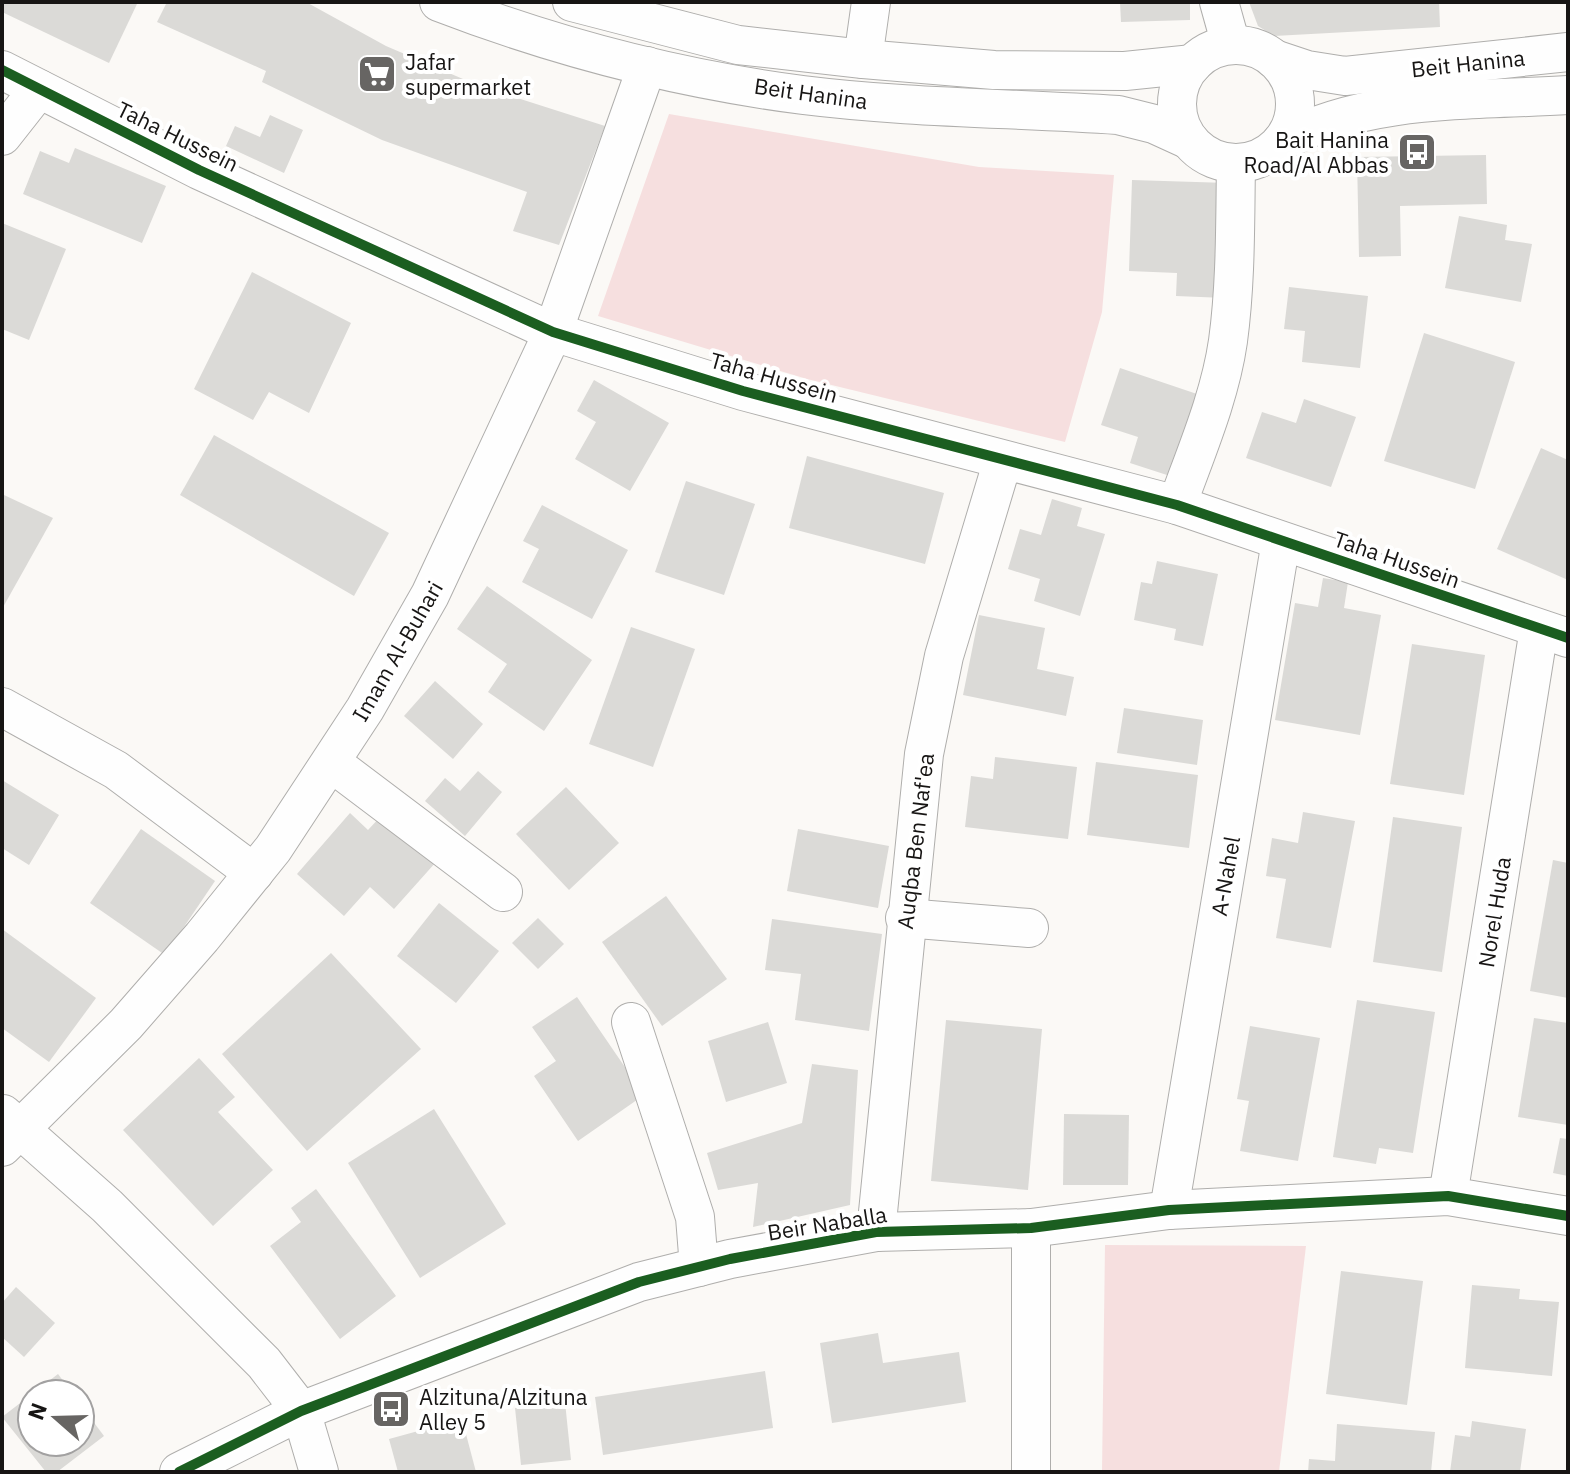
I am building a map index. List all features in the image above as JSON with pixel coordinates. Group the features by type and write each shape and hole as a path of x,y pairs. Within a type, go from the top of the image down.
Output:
{"street":[{"name":"Beit Hanina","path":"439,2 516,32 647,66 801,95 889,103 1118,115 1154,124 1189,140"},
{"name":"Beit Hanina","path":"572,2 738,45 863,59 994,70 1125,71 1193,64"},
{"path":"863,59 871,2"},
{"path":"1219,2 1231,45"},
{"path":"1231,45 1261,50 1274,59 1284,69 1295,97 1294,113 1282,141 1253,160 1236,163 1202,152 1189,140 1181,124 1177,99 1185,74 1193,64 1216,49 1231,45"},
{"name":"Beit Hanina","path":"1274,59 1307,70 1345,76 1568,52"},
{"name":"Imam Al-Buhari","path":"8,1129 126,1024 254,873 332,763 430,595 553,332 647,66"},
{"name":"Taha Hussein","path":"2,70 278,207 553,332 743,391 1177,505 1554,634"},
{"path":"2,136 39,89"},
{"name":"Beit Hanina","path":"1282,141 1345,114 1416,104 1568,95"},
{"path":"1177,505 1214,400 1227,342 1235,245 1236,163"},
{"name":"Auqba Ben Naf'ea","path":"876,1232 905,918 924,754 941,670 1003,460"},
{"name":"A-Nahel","path":"1169,1210 1281,541"},
{"name":"Norel Huda","path":"1448,1196 1554,634"},
{"path":"2,707 116,770 254,873"},
{"path":"332,763 503,892"},
{"path":"905,918 1029,928"},
{"path":"631,1022 695,1217 699,1267"},
{"path":"8,1129 107,1206 264,1363 301,1411 319,1472"},
{"name":"Beir Naballa","path":"179,1472 301,1411 639,1282 876,1232 1031,1228 1169,1210 1448,1196 1568,1216"},
{"path":"1031,1228 1031,1472"}],"shaded area":[{"path":"669,114 979,167 1114,175 1102,312 1065,442 807,379 598,316"},
{"path":"1105,1245 1306,1246 1279,1472 1102,1472"}],"building":[{"path":"2,2 137,4 109,63 2,12"},
{"path":"167,2 306,2 386,46 477,85 605,126 559,245 513,231 527,192 382,140 262,82 266,71 157,22"},
{"path":"1120,2 1190,2 1190,20 1121,22"},
{"path":"1249,2 1439,2 1440,27 1274,36 1258,26"},
{"path":"270,115 303,130 284,173 226,146 235,126 260,137"},
{"path":"75,148 166,186 142,243 23,194 40,151 69,163"},
{"path":"1486,155 1487,204 1400,206 1401,256 1359,257 1357,157"},
{"path":"1132,180 1228,183 1225,298 1176,296 1177,273 1129,271"},
{"path":"1459,216 1507,225 1505,240 1532,244 1521,302 1445,288"},
{"path":"2,223 66,249 29,340 2,329"},
{"path":"252,272 351,323 309,413 269,392 253,420 194,389"},
{"path":"1289,287 1368,296 1360,368 1302,362 1305,331 1284,329"},
{"path":"1424,333 1515,362 1475,489 1384,461"},
{"path":"1120,368 1197,394 1170,476 1130,463 1138,437 1101,425"},
{"path":"594,380 669,423 630,491 575,459 596,422 577,411"},
{"path":"1304,399 1356,417 1331,487 1246,458 1262,412 1296,423"},
{"path":"214,435 389,533 354,596 180,495"},
{"path":"1541,448 1568,460 1568,580 1497,549"},
{"path":"807,456 944,493 925,564 789,528"},
{"path":"686,481 755,504 724,595 655,572"},
{"path":"4,495 53,518 2,609 2,499"},
{"path":"1052,499 1082,508 1077,526 1105,534 1080,616 1034,601 1040,579 1008,569 1020,529 1041,535"},
{"path":"542,505 628,550 592,619 522,582 539,549 523,541"},
{"path":"1157,561 1218,574 1203,646 1174,640 1176,629 1134,620 1141,582 1152,584"},
{"path":"1323,578 1348,582 1344,608 1381,615 1360,735 1275,720 1295,603 1318,607"},
{"path":"487,586 592,660 544,731 488,692 507,664 457,629"},
{"path":"979,615 1045,628 1037,669 1074,677 1066,716 963,695"},
{"path":"631,627 695,649 653,767 589,744"},
{"path":"1412,644 1485,655 1464,795 1390,784"},
{"path":"435,681 483,724 453,759 404,716"},
{"path":"1124,708 1203,720 1197,765 1117,753"},
{"path":"995,757 1077,767 1068,839 965,827 971,776 993,779"},
{"path":"1096,762 1198,775 1189,848 1087,835"},
{"path":"478,771 502,792 465,836 425,801 445,778 460,791"},
{"path":"2,780 59,815 29,865 2,848"},
{"path":"566,787 619,843 569,890 516,834"},
{"path":"1303,812 1355,821 1331,948 1276,938 1286,879 1266,876 1272,838 1298,843"},
{"path":"350,813 368,830 382,815 436,862 394,909 370,887 344,916 297,874"},
{"path":"1393,817 1462,827 1442,972 1373,962"},
{"path":"141,829 215,881 165,955 90,903"},
{"path":"798,829 889,846 878,908 787,891"},
{"path":"1553,860 1568,863 1568,998 1530,991"},
{"path":"666,896 727,979 662,1026 602,942"},
{"path":"439,903 499,951 456,1003 397,956"},
{"path":"538,918 564,944 538,969 512,943"},
{"path":"772,919 882,934 869,1031 795,1020 801,974 765,970"},
{"path":"2,929 96,998 49,1062 2,1028"},
{"path":"331,953 421,1049 307,1151 222,1054"},
{"path":"577,997 644,1095 578,1141 534,1076 556,1061 532,1027"},
{"path":"1357,1000 1435,1012 1413,1153 1379,1148 1376,1164 1333,1157"},
{"path":"1534,1018 1568,1023 1568,1125 1518,1117"},
{"path":"946,1020 1042,1029 1028,1190 931,1181"},
{"path":"768,1022 787,1083 726,1102 708,1041"},
{"path":"1250,1026 1320,1038 1298,1161 1240,1151 1249,1101 1237,1099"},
{"path":"199,1058 235,1097 218,1112 273,1170 213,1226 123,1130"},
{"path":"812,1064 858,1070 850,1205 753,1227 758,1183 718,1190 707,1153 802,1123"},
{"path":"434,1109 506,1224 420,1278 348,1163"},
{"path":"1064,1114 1129,1115 1128,1185 1063,1185"},
{"path":"1560,1138 1568,1139 1568,1176 1553,1173"},
{"path":"316,1189 396,1296 340,1339 270,1246 301,1222 291,1208"},
{"path":"1341,1271 1423,1281 1407,1405 1326,1394"},
{"path":"1472,1285 1520,1289 1519,1299 1559,1302 1552,1376 1465,1368"},
{"path":"16,1287 55,1323 24,1357 2,1337 2,1303"},
{"path":"878,1333 883,1363 959,1352 966,1402 832,1423 820,1343"},
{"path":"765,1371 773,1428 603,1455 595,1397"},
{"path":"565,1402 571,1460 521,1465 515,1408"},
{"path":"16,1406 16,1434 2,1417"},
{"path":"462,1419 476,1472 398,1472 389,1439"},
{"path":"1472,1421 1526,1429 1520,1472 1450,1472 1455,1435 1470,1437"},
{"path":"1337,1424 1435,1432 1431,1472 1308,1472 1309,1459 1335,1461"},
{"path":"96,1425 104,1436 96,1442"},
{"path":"35,1458 75,1458 57,1472 46,1472"}],"cycle path":[{"path":"2,70 199,170 553,332 743,391 1177,505 1568,638"},
{"path":"179,1472 301,1411 639,1282 730,1259 876,1232 1031,1228 1169,1210 1448,1196 1568,1216"}],"place":[{"name":"Jafar supermarket","path":"377,74"},
{"name":"Bait Hanina Road/Al Abbas","path":"1417,152"},
{"name":"Alzituna/Alzituna Alley 5","path":"391,1409"}]}
